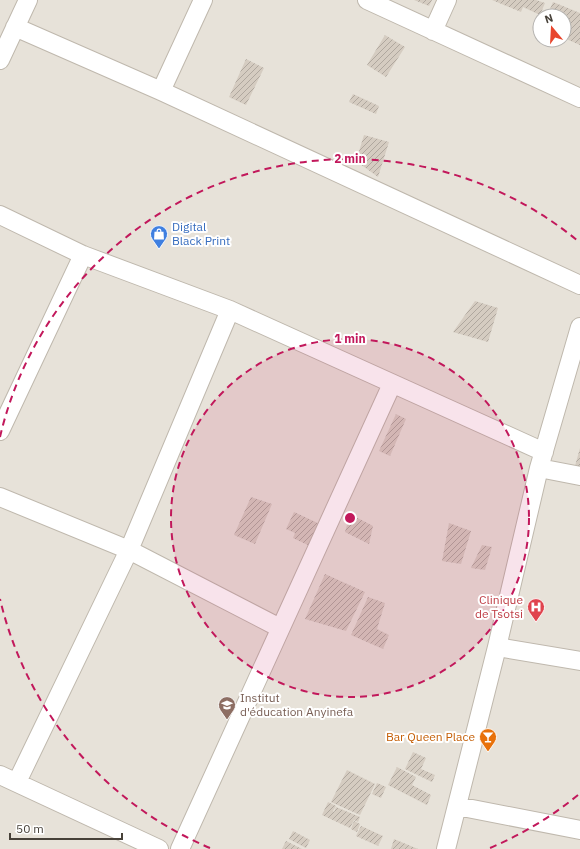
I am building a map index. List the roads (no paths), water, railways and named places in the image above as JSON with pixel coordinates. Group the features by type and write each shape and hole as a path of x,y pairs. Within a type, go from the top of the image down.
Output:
{"street":[{"path":"0,60 28,0"},
{"path":"160,91 203,0"},
{"path":"367,0 580,98"},
{"path":"433,31 447,0"},
{"path":"16,27 160,91 580,285"},
{"path":"0,215 83,255 230,310 392,384 541,460 580,476"},
{"path":"0,431 83,255"},
{"path":"17,782 129,550 230,310"},
{"path":"446,849 498,648 541,460 580,327"},
{"path":"180,849 392,384"},
{"path":"0,497 129,550 280,628"},
{"path":"498,648 580,661"},
{"path":"0,775 159,849"},
{"path":"457,806 580,830"}],"place":[{"name":"Digital Black Print","path":"159,249"},
{"name":"Clinique de Tsotsi","path":"536,622"},
{"name":"Institut d'éducation Anyinefa","path":"227,720"},
{"name":"Bar Queen Place","path":"488,752"}]}
